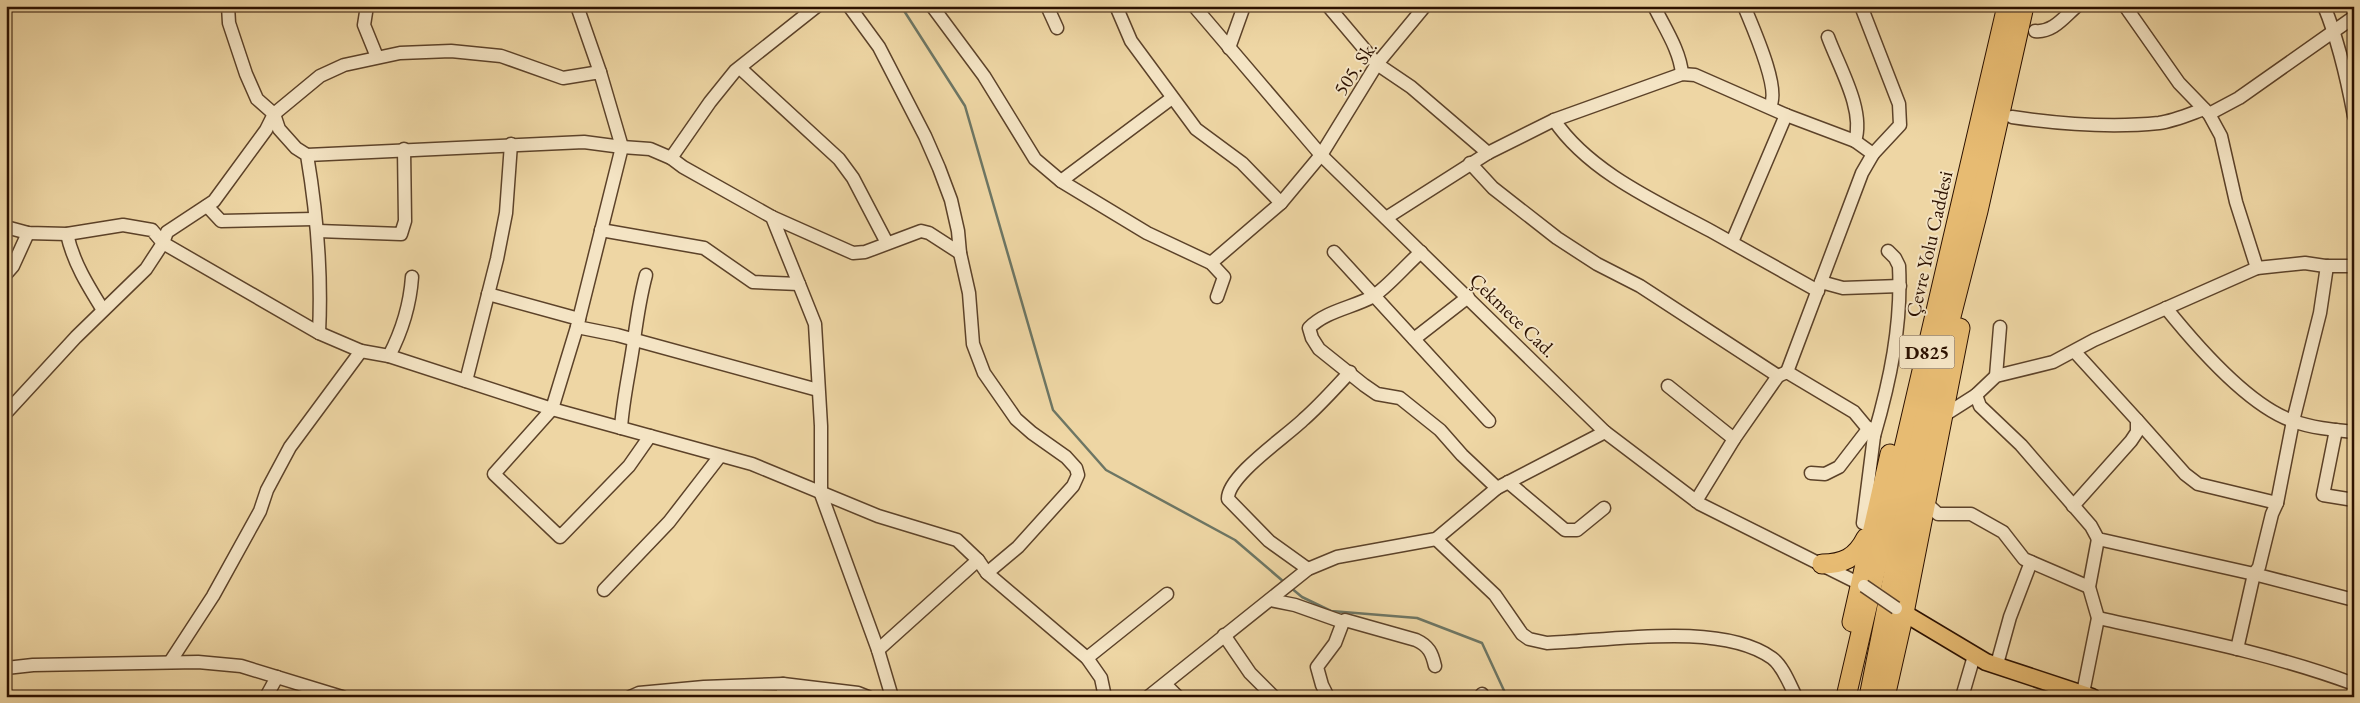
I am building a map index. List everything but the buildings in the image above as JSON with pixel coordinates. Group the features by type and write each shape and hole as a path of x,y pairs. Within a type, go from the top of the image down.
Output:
{"highway":[{"name":"Çevre Yolu Caddesi","path":"1846,697 2007,6"},
{"name":"Çevre Yolu Caddesi","path":"1869,697 1923,426 1978,211 2024,6"},
{"path":"1885,697 1900,610 1926,503 1952,372 1978,211"},
{"path":"1839,697 1872,526 1911,371 1955,232"},
{"path":"1822,564 1837,564 1850,559 1862,546 1872,526"}],"main road":[{"path":"1900,610 1974,656 2087,695"}],"street":[{"path":"228,6 229,23 246,74 257,98 274,114 279,130 296,148 307,155 584,142 622,148 650,149 671,158 683,167 772,218 853,253 865,252 921,232 929,233 960,253"},
{"path":"352,6 366,8 364,25 377,57"},
{"path":"577,6 600,72 622,148 578,323 552,409 494,474 560,537 629,466 650,436"},
{"path":"671,158 710,102 740,68 817,6"},
{"path":"849,6 879,47 924,136 951,200 969,293 973,344 984,372 1016,418 1032,433 1066,457 1076,468 1078,475 1073,486 1018,547 987,573"},
{"path":"932,6 984,76 1035,158 1061,181 1147,233 1211,263 1224,277 1217,297"},
{"path":"1047,6 1056,28"},
{"path":"1116,6 1131,41 1196,129 1242,163 1281,203"},
{"name":"Çekmece Cad.","path":"1194,6 1321,155 1605,432 1696,501 1822,564 1861,585 1900,610"},
{"path":"1229,48 1244,6"},
{"path":"1328,6 1378,64 1411,87 1488,152"},
{"name":"505. Sk.","path":"1211,263 1281,203 1321,155 1378,64 1425,6"},
{"path":"1654,6 1672,40 1682,74"},
{"path":"1744,6 1767,68 1773,94 1770,106"},
{"path":"1696,501 1734,439 1782,374 1820,286 1862,173 1872,154 1900,125 1901,114 1861,6"},
{"path":"2035,31 2044,32 2051,29 2077,6"},
{"path":"2125,6 2179,83 2206,112 2223,142 2236,202 2257,268"},
{"path":"2324,6 2335,32 2347,76 2354,116"},
{"path":"2012,117 2071,124 2110,125 2161,122 2206,112 2239,98 2354,17"},
{"path":"1828,37 1857,113 1859,128 1855,141"},
{"path":"6,413 103,310 146,268 163,243 167,232 214,201 266,130 274,114 320,76 344,65 377,57 400,53 451,51 501,56 563,78 600,72"},
{"path":"740,68 839,159 854,178 887,243"},
{"path":"1386,218 1488,152 1554,120 1682,74 1695,76 1770,106 1786,115 1855,141 1872,154"},
{"path":"1061,181 1172,98"},
{"path":"1732,242 1786,115"},
{"path":"1554,120 1570,142 1598,166 1653,200 1820,286 1843,288 1900,286"},
{"path":"466,382 506,213 511,144"},
{"path":"207,206 221,221 316,225 401,234 405,221 404,149"},
{"path":"307,155 322,286 319,333"},
{"path":"1470,163 1493,188 1557,238 1596,264 1640,286 1782,374 1854,412 1872,432"},
{"path":"772,218 800,284 814,324 821,426 821,494 878,650 892,697"},
{"path":"6,227 28,233 66,234 123,225 152,230 163,243 319,333 362,351 389,356 552,409 752,464 878,516 957,540 978,560 987,573 1087,658 1101,678 1105,697"},
{"path":"602,230 704,248 753,282 800,284"},
{"path":"6,274 13,266 28,233"},
{"path":"66,234 74,260 103,310"},
{"path":"1872,526 1862,523 1872,432 1887,390 1898,328 1899,266 1896,258 1888,251"},
{"path":"1334,252 1489,421"},
{"path":"1421,252 1374,295 1353,307 1322,318 1309,328 1312,338 1319,349 1377,394 1400,398 1440,430 1462,456 1565,530 1577,530 1604,508"},
{"path":"1942,416 1976,396 1996,376 2053,362 2076,352 2094,340 2257,268 2305,263 2327,266 2354,266"},
{"path":"2238,649 2254,574 2259,567 2272,514 2277,503 2293,421 2320,313 2327,266"},
{"path":"621,428 623,396 634,340 637,311 646,275"},
{"path":"389,356 399,337 410,303 412,277"},
{"path":"488,294 634,340 818,390"},
{"path":"1414,339 1468,297"},
{"path":"2166,308 2222,371 2247,392 2293,421 2354,432"},
{"path":"1996,376 2000,326"},
{"path":"170,662 213,596 260,511 268,490 290,447 362,351"},
{"path":"2076,352 2185,474 2198,484 2277,503"},
{"path":"1308,569 1269,541 1228,499 1227,494 1246,468 1304,420 1350,372"},
{"path":"1668,386 1734,439"},
{"path":"1976,396 1980,406 2021,445 2091,526 2098,539 2089,587 2098,618 2087,695"},
{"path":"2073,506 2131,441 2137,432 2137,420"},
{"path":"2336,430 2323,495 2354,500"},
{"path":"1148,697 1166,685 1224,635 1308,569 1337,557 1436,539 1502,485 1605,432"},
{"path":"1811,473 1825,474 1839,467 1872,432"},
{"path":"604,590 669,522 720,456"},
{"path":"1926,503 1938,514 1971,514 2003,532 2024,559 2089,587"},
{"path":"1436,539 1483,583 1522,634 1529,639 1547,643 1678,635 1724,640 1753,647 1774,659 1796,697"},
{"path":"2098,539 2254,574 2354,600"},
{"path":"878,650 978,560"},
{"path":"1997,664 2010,616 2031,562"},
{"path":"1087,658 1168,594"},
{"path":"1270,600 1295,605 1343,622 1345,620 1427,644 1435,666"},
{"path":"2098,618 2238,649 2316,670 2354,684"},
{"path":"1328,697 1322,685 1317,667 1335,644 1343,622"},
{"path":"1224,635 1250,673 1274,697"},
{"path":"1962,697 1974,656"},
{"path":"6,668 33,665 198,662 241,666 340,696"},
{"path":"266,697 277,677"},
{"path":"1166,685 1178,697"},
{"path":"632,696 704,687 858,694 868,697"}],"waterway":[{"path":"901,6 965,106 1053,410 1106,470 1235,540 1284,582"},
{"path":"1290,587 1302,597 1331,611 1417,618 1482,643 1507,697"}]}
